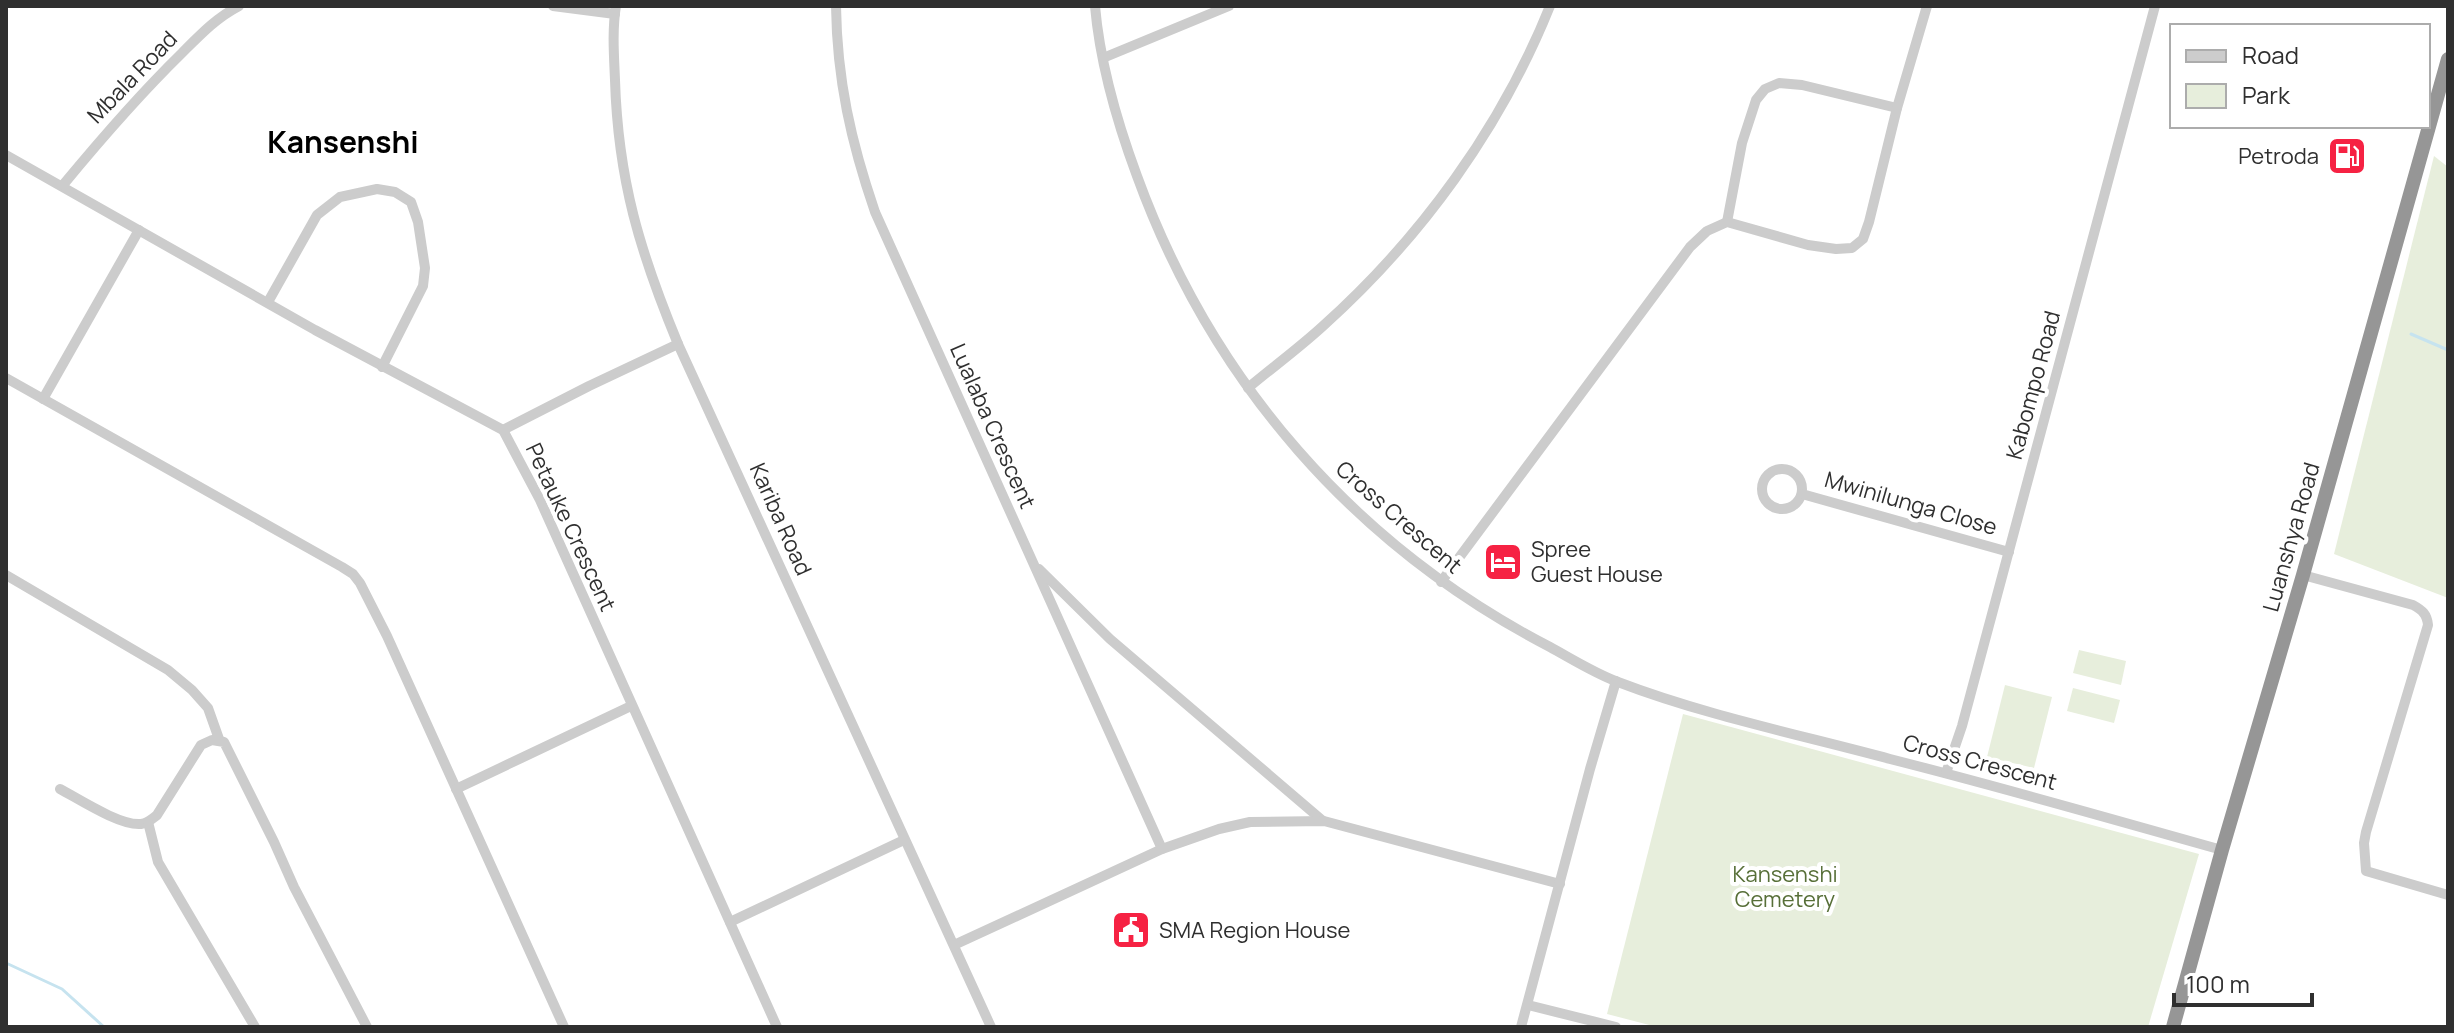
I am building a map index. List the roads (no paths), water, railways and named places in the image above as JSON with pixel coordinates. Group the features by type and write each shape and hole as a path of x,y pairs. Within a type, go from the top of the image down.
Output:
{"highway":[{"name":"Luanshya Road","path":"2430,123 2448,59"},
{"name":"Luanshya Road","path":"2173,1027 2429,128"}],"street":[{"name":"Mbala Road","path":"63,185 111,126 172,63 221,16 239,6"},
{"path":"553,6 615,10"},
{"name":"Lualaba Crescent","path":"836,6 836,49 843,101 875,212 1162,849"},
{"name":"Cross Crescent","path":"1095,6 1103,58 1127,149 1153,221 1214,336 1248,388 1323,480 1441,582 1529,637 1616,681 1710,711 2222,850"},
{"path":"1248,388 1334,316 1386,264 1444,196 1501,110 1550,6"},
{"path":"1441,582 1690,247 1707,231 1727,222 1808,245 1836,249 1852,248 1863,239 1927,6"},
{"name":"Kabompo Road","path":"1946,773 1962,726 2155,6"},
{"path":"1103,58 1221,7"},
{"name":"Kariba Road","path":"615,10 616,119 631,213 644,257 678,344 991,1027"},
{"path":"1727,222 1742,143 1756,100 1765,89 1779,83 1802,85 1897,108"},
{"name":"Petauke Crescent","path":"6,155 382,367 503,430 540,500 777,1027"},
{"path":"268,302 317,215 329,204 340,197 377,189 395,192 411,202 418,222 425,268 423,286 382,367"},
{"path":"43,399 139,230"},
{"path":"503,430 678,344"},
{"path":"6,378 353,574 387,636 564,1027"},
{"name":"Mwinilunga Close","path":"1785,469 1799,478 1802,494 1792,507 1775,508 1763,496 1764,480 1769,473 1785,469"},
{"name":"Mwinilunga Close","path":"1802,494 2009,552"},
{"path":"1032,562 1077,608 1184,704 1324,821"},
{"path":"6,575 168,670 208,708 219,739 224,742 254,799 294,887 367,1027"},
{"path":"2303,575 2413,605 2427,618 2428,625 2366,832 2364,853 2366,871 2448,895"},
{"path":"1058,619 1077,608"},
{"path":"1521,1027 1616,681"},
{"path":"456,789 631,706"},
{"path":"60,789 121,820 138,825 148,822 157,815 201,745 219,739"},
{"path":"954,945 1162,849 1235,824 1324,821 1560,884"},
{"path":"148,822 158,862 255,1027"},
{"path":"730,922 904,840"},
{"path":"1528,1005 1616,1027"}],"waterway":[{"path":"2411,334 2448,350"},
{"path":"6,963 62,989 104,1027"}],"place":[{"name":"Petroda","path":"2347,156"},
{"name":"Spree Guest House","path":"1503,562"},
{"name":"SMA Region House","path":"1131,930"}],"district":[{"name":"Kansenshi","path":"343,143"}],"park label":[{"name":"Kansenshi Cemetery","path":"1785,886"}]}
